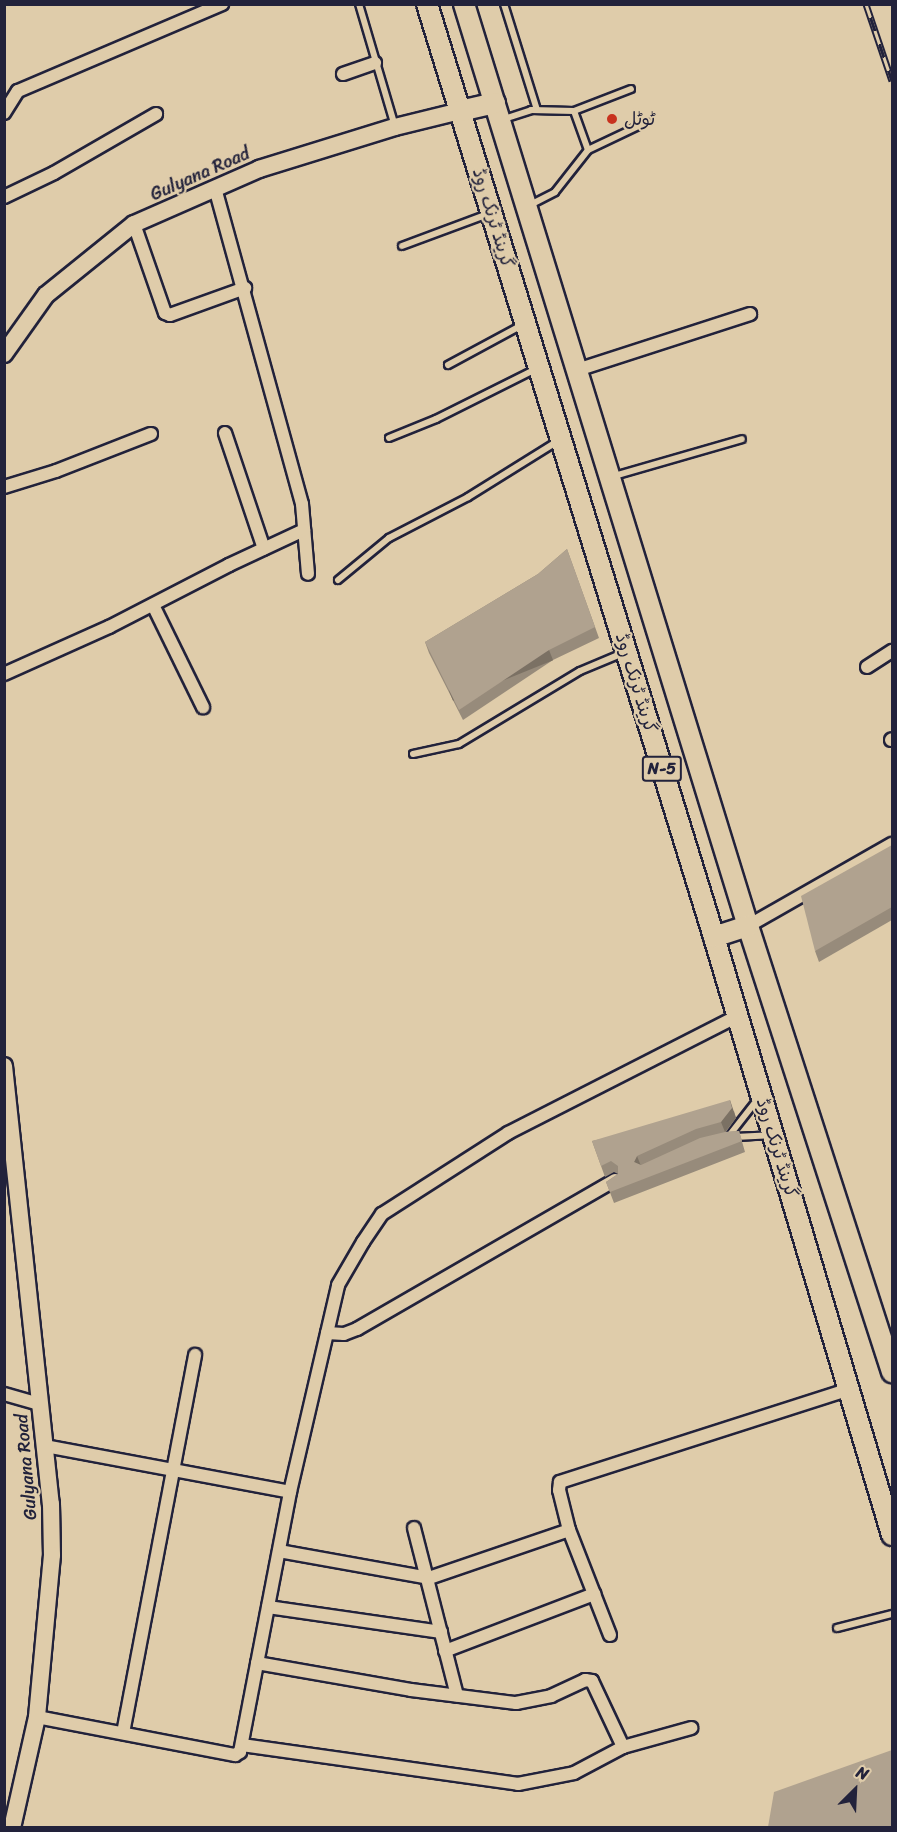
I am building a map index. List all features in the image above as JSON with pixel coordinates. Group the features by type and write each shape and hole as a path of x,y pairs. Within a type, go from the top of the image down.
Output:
{"highway":[{"name":"گرینڈ ٹرنک روڈ","path":"427,4 738,1016 892,1535"},
{"name":"گرینڈ ٹرنک روڈ","path":"464,4 748,926 890,1350 892,1372"},
{"path":"460,111 498,112"},
{"path":"714,937 748,926"}],"main road":[{"name":"Gulyana Road","path":"4,354 46,295 134,224 259,169 395,127 460,111"},
{"name":"Gulyana Road","path":"4,1066 51,1504 52,1555 37,1717 12,1827"}],"street":[{"path":"4,113 18,91 222,4"},
{"path":"343,74 375,63"},
{"path":"4,197 54,173 156,114"},
{"path":"215,188 302,504 308,574"},
{"path":"134,224 165,313 170,315 244,288"},
{"path":"577,370 750,314"},
{"path":"225,433 264,549"},
{"path":"4,487 56,471 151,434"},
{"path":"4,675 153,605 304,530"},
{"path":"153,605 203,707"},
{"path":"867,667 892,651"},
{"path":"748,926 892,844"},
{"path":"37,1717 235,1755 240,1752 291,1492 338,1285 382,1214 508,1133 738,1016"},
{"path":"327,1334 344,1334 357,1329 615,1180"},
{"path":"123,1733 195,1355"},
{"path":"610,1635 569,1530 558,1490 560,1482 850,1389"},
{"path":"4,1394 40,1404"},
{"path":"45,1446 291,1492"},
{"path":"414,1528 429,1578 457,1696"},
{"path":"279,1551 429,1578 569,1530"},
{"path":"445,1651 594,1594"},
{"path":"268,1607 441,1632"},
{"path":"258,1664 457,1696 516,1703 551,1696 585,1680 592,1681 622,1747"},
{"path":"242,1745 518,1784 574,1773 622,1747 691,1728"}],"lane":[{"path":"359,4 395,127"},
{"path":"504,4 537,110"},
{"path":"498,112 574,111 631,89"},
{"path":"574,111 588,150"},
{"path":"527,207 555,192 588,150 647,122"},
{"path":"402,246 491,213"},
{"path":"448,365 525,324"},
{"path":"388,438 436,419 539,368"},
{"path":"338,580 389,538 468,497 561,439"},
{"path":"610,477 742,439"},
{"path":"413,754 459,744 580,671 626,652"},
{"path":"728,1137 761,1094"},
{"path":"719,1140 728,1137 773,1135"},
{"path":"837,1628 892,1614"}],"building":[{"path":"567,549 595,627 549,650 459,710 425,642 538,574"},
{"path":"892,845 892,907 815,951 801,896"},
{"path":"730,1100 732,1108 721,1122 696,1129 637,1156 634,1162 641,1165 700,1138 725,1132 739,1131 742,1141 610,1192 606,1182 618,1174 618,1166 611,1161 601,1166 592,1141"},
{"path":"892,1750 892,1827 768,1827 774,1792"}],"railway":[{"path":"866,4 892,81"}],"place":[{"name":"ٹوٹل","path":"612,119"}]}
